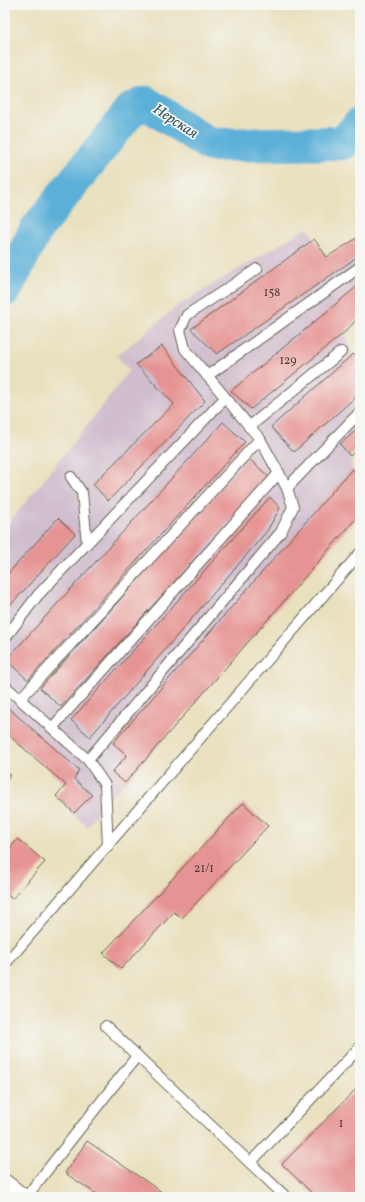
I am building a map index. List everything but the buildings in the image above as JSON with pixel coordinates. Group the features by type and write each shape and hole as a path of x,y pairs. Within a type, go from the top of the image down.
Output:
{"street":[{"path":"5,1185 20,1197"}],"lane":[{"path":"207,376 360,267"},
{"path":"88,760 281,532 293,507 287,488 260,439 249,428 185,349 180,330 187,315 257,269"},
{"path":"249,428 341,352"},
{"path":"5,638 38,595 225,398"},
{"path":"287,488 360,412"},
{"path":"20,699 260,439"},
{"path":"52,728 279,473"},
{"path":"71,478 82,493 87,543"},
{"path":"5,964 360,553"},
{"path":"5,686 88,760 105,785 108,846"},
{"path":"106,1026 286,1197"},
{"path":"250,1163 360,1047"},
{"path":"26,1197 136,1056"}],"shaded area":[{"path":"307,228 327,257 360,236 360,316 345,332 353,354 360,362 360,447 350,456 352,469 360,476 360,514 125,783 106,801 87,827 56,796 66,785 5,732 5,528 108,399 129,370 117,356 177,306"}],"waterway":[{"name":"Нерская","path":"5,290 37,228 131,110 146,103 210,145 343,143 360,124"}]}
